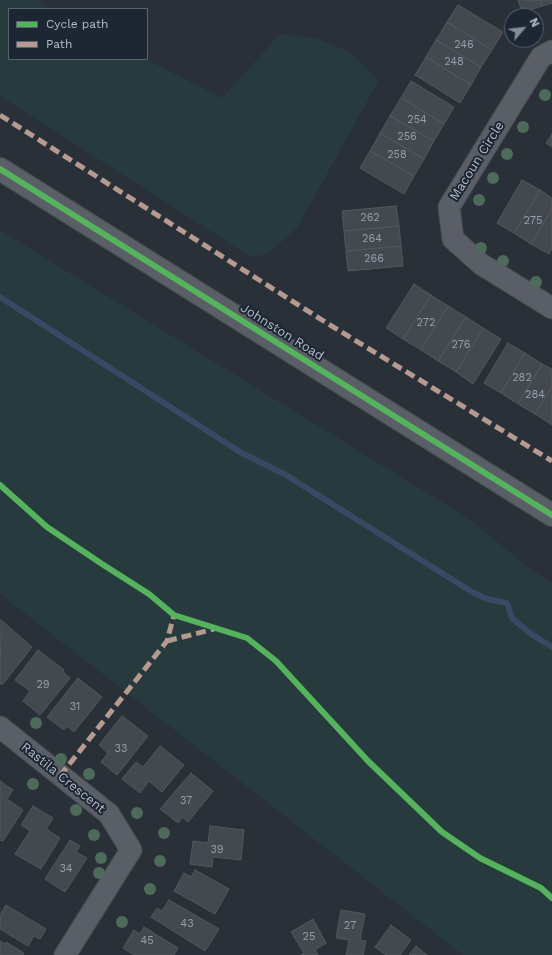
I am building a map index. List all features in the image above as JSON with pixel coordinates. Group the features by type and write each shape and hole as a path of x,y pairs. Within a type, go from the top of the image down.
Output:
{"street":[{"name":"Macoun Circle","path":"552,51 541,57 449,207 453,239 481,264 552,308"},
{"name":"Johnston Road","path":"0,170 552,515"},
{"name":"Rastila Crescent","path":"0,727 109,814 131,850 65,955"}],"green space":[{"path":"0,0 37,0 49,8 8,8 8,60 148,60 222,98 280,34 315,38 350,52 379,80 297,228 268,254 251,257 0,96"},
{"path":"0,230 471,520 531,570 552,583 552,955 463,955 0,594"}],"building":[{"path":"518,0 540,0 542,6 535,8 521,8"},
{"path":"540,0 552,0 552,3 542,6"},
{"path":"458,5 503,32 492,50 447,22"},
{"path":"447,22 492,50 481,67 436,40"},
{"path":"436,40 481,67 471,85 426,57"},
{"path":"426,57 471,85 460,103 415,75"},
{"path":"411,81 454,107 444,124 401,98"},
{"path":"401,98 444,124 434,141 390,116"},
{"path":"390,116 434,141 424,159 380,133"},
{"path":"380,133 424,159 414,176 370,151"},
{"path":"552,134 552,147 546,143"},
{"path":"370,151 414,176 404,194 360,168"},
{"path":"522,180 540,190 514,233 497,223"},
{"path":"540,190 552,198 552,209 531,244 514,233"},
{"path":"396,206 399,226 344,231 342,211"},
{"path":"552,209 552,249 549,254 531,244"},
{"path":"399,226 401,246 346,251 344,231"},
{"path":"401,246 403,266 348,271 346,251"},
{"path":"414,284 431,295 403,339 386,328"},
{"path":"431,295 448,306 421,350 403,339"},
{"path":"448,306 466,317 438,361 421,350"},
{"path":"466,317 483,328 456,372 438,361"},
{"path":"483,328 501,339 473,384 456,372"},
{"path":"508,343 525,353 501,393 484,383"},
{"path":"525,353 542,364 518,404 501,393"},
{"path":"542,364 552,369 552,386 535,414 518,404"},
{"path":"552,386 552,425 535,414"},
{"path":"1,620 32,647 2,685 0,683"},
{"path":"38,650 64,670 63,672 70,678 40,715 23,701 30,691 15,680"},
{"path":"78,678 102,697 74,732 67,726 64,730 47,717"},
{"path":"122,716 148,736 117,775 101,762 108,753 99,745"},
{"path":"160,746 184,765 162,792 149,781 140,793 122,779 136,762 143,767"},
{"path":"191,773 213,791 188,822 182,817 178,823 160,809"},
{"path":"0,781 13,790 7,799 23,810 3,841 0,840"},
{"path":"33,806 53,818 46,829 60,838 41,869 15,854 30,831 21,825"},
{"path":"210,826 244,830 241,860 213,857 212,867 190,864 193,841 208,843"},
{"path":"70,840 80,846 76,852 87,858 65,892 45,879"},
{"path":"195,870 229,889 215,914 174,891 184,873 191,877"},
{"path":"169,900 219,929 205,951 151,917 157,908 162,911"},
{"path":"6,905 46,929 40,939 34,936 28,946 0,929 0,915"},
{"path":"341,910 365,914 360,940 366,941 363,955 346,955 349,940 336,938"},
{"path":"313,919 326,943 315,950 318,955 301,955 304,953 291,932"},
{"path":"391,925 411,940 400,955 386,955 375,947"},
{"path":"144,927 178,948 174,955 134,955 123,948 134,930 140,934"},
{"path":"0,941 5,944 6,942 24,953 23,955 0,955"},
{"path":"416,946 427,955 409,955"}],"waterway":[{"path":"0,297 240,452 286,475 472,592 487,599 507,603 512,618 531,634 552,647"}],"marked path":[{"path":"0,115 322,320 552,461"},
{"path":"60,776 167,641 174,615"},
{"path":"167,641 214,629"}],"cycle path":[{"path":"0,169 552,515"},
{"path":"0,485 47,527 149,594 174,615 247,638 276,661 368,761 442,832 480,858 541,888 552,898"}]}
